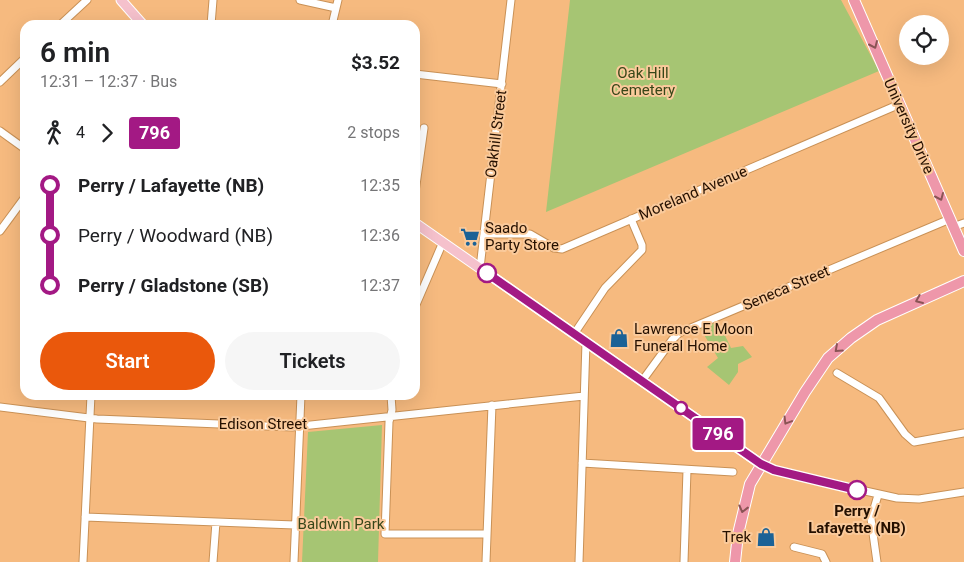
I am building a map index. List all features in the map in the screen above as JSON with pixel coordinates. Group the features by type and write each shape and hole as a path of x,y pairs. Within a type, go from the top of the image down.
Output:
{"highway":[{"name":"University Drive","path":"854,0 964,251"},
{"path":"735,562 742,511 750,484 828,358 845,343 892,312 964,281"}],"main road":[{"path":"121,0 139,20"},
{"path":"420,226 761,464"}],"street":[{"path":"65,20 87,0"},
{"path":"211,20 213,0"},
{"path":"300,0 337,4 333,20"},
{"name":"Oakhill Street","path":"480,268 511,0"},
{"path":"0,82 20,63"},
{"path":"420,75 502,84"},
{"name":"Moreland Avenue","path":"484,234 533,234 553,248 560,249 900,104"},
{"path":"420,156 424,128"},
{"path":"0,131 20,145"},
{"path":"0,231 20,204"},
{"path":"574,334 605,288 642,250 642,245 631,219"},
{"name":"Seneca Street","path":"642,381 679,333 952,223 964,223"},
{"path":"420,295 443,242"},
{"path":"579,562 586,342"},
{"path":"837,373 881,400 905,434 914,442 964,433"},
{"name":"Edison Street","path":"0,407 90,418 300,426 584,396"},
{"path":"83,562 91,400"},
{"path":"294,562 301,400"},
{"path":"391,400 385,534 488,534"},
{"path":"486,562 492,405"},
{"path":"582,463 732,472"},
{"path":"761,464 774,470 902,499 919,499 964,492"},
{"path":"684,562 687,470"},
{"path":"877,562 871,519 878,495"},
{"path":"85,516 295,525"},
{"path":"214,562 216,522"},
{"path":"794,547 822,554 826,562"}],"green space":[{"name":"Oak Hill Cemetery","path":"570,0 841,0 879,71 546,212"},
{"path":"718,321 731,348 743,346 752,357 738,364 738,372 729,385 707,367 718,358 700,328"},
{"name":"Baldwin Park","path":"382,425 378,562 302,562 308,432"}],"bus line":[{"name":"796","path":"487,273 761,464 770,469 857,490"}],"place":[{"name":"Saado Party Store","path":"470,237"},
{"name":"Lawrence E Moon Funeral Home","path":"619,338"},
{"name":"Perry / Lafayette (NB)","path":"857,490"},
{"name":"Trek","path":"766,537"}]}
